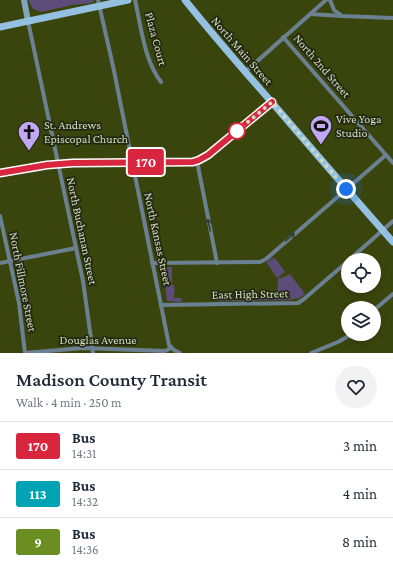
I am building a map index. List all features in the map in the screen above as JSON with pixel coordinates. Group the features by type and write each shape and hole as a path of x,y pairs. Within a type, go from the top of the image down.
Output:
{"main road":[{"path":"0,27 99,3 128,0"},
{"name":"North Main Street","path":"185,0 244,72 272,102 393,242"}],"street":[{"path":"24,0 28,21"},
{"name":"Plaza Court","path":"135,0 148,54 156,75 161,82"},
{"path":"244,72 326,0"},
{"path":"330,0 334,10 342,16"},
{"name":"North Kansas Street","path":"99,3 169,345 171,348"},
{"path":"310,14 393,18"},
{"name":"North Buchanan Street","path":"28,21 76,248 87,306 93,353"},
{"name":"North 2nd Street","path":"283,37 393,163"},
{"path":"0,173 58,164 197,161 214,150 272,102"},
{"path":"152,263 260,262 282,245 386,155"},
{"path":"197,161 217,263"},
{"name":"North Fillmore Street","path":"0,216 19,303 25,353"},
{"name":"East High Street","path":"356,253 393,221"},
{"path":"0,263 76,248"},
{"name":"East High Street","path":"161,306 298,302 303,300 341,266"},
{"path":"381,304 393,294"},
{"path":"311,353 341,340"},
{"name":"Douglas Avenue","path":"25,353 92,348 165,351 171,348"},
{"path":"171,348 180,353"}],"shaded area":[{"path":"28,0 94,1 92,3 72,5 41,12 33,9"},
{"path":"272,257 273,258 269,262 275,258 285,272 277,278 267,263 265,264"},
{"path":"160,267 172,267 172,284 163,284"},
{"path":"290,274 305,294 299,298 289,300 217,301 217,299 228,299 230,295 242,295 244,298 249,297 250,295 263,295 270,298 272,295 277,298 278,278 282,278"},
{"path":"165,285 174,285 174,298 181,298 182,302 167,301"}],"bus line":[{"name":"170","path":"0,173 47,165 73,163 165,161 193,162 208,155 272,102"}],"place":[{"name":"Vive Yoga Studio","path":"321,146"},
{"name":"St. Andrews Episcopal Church","path":"29,152"}],"route":[{"path":"237,131 272,102 346,189"}]}
